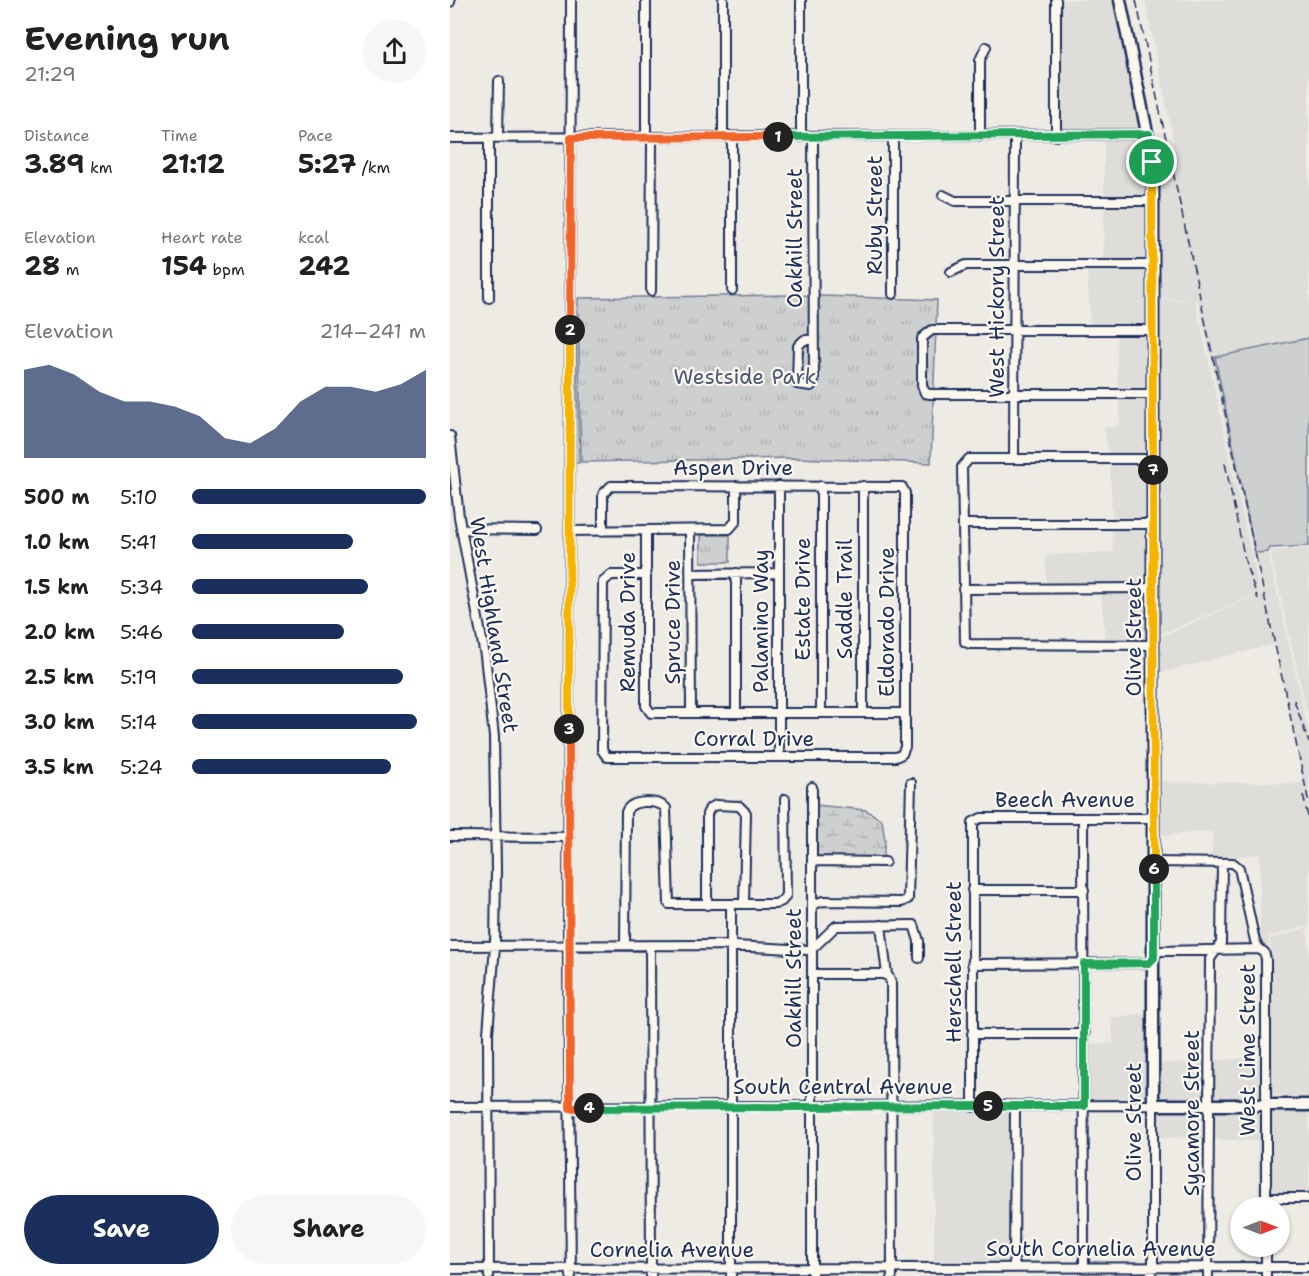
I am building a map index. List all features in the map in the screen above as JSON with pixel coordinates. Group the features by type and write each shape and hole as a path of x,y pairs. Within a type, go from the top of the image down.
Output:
{"main road":[{"name":"Olive Street","path":"1120,0 1149,134 1153,201 1153,1105"},
{"name":"South Central Avenue","path":"1153,1105 1309,1105"}],"street":[{"path":"571,0 569,837 571,1272"},
{"path":"646,0 646,133 652,142 651,291"},
{"path":"723,0 723,133 732,137"},
{"name":"Oakhill Street","path":"801,0 801,137"},
{"path":"1056,0 1056,136"},
{"path":"980,136 980,60 986,47"},
{"path":"489,298 493,138 499,81"},
{"path":"450,138 1149,134"},
{"name":"West Hickory Street","path":"1014,459 1015,136"},
{"path":"732,137 732,290"},
{"name":"Oakhill Street","path":"813,137 814,381 811,386 801,386 797,384 798,346 804,340 813,340"},
{"name":"Ruby Street","path":"893,137 893,294"},
{"path":"943,195 955,201 1153,201"},
{"path":"951,272 966,265 1153,265"},
{"path":"1153,330 932,331 922,338 922,386 925,393 1153,394"},
{"name":"West Highland Street","path":"450,436 461,529 485,656 492,714 495,946 489,1012 489,1272"},
{"path":"1153,645 970,644 963,640 962,467 965,461 1154,459"},
{"path":"570,531 690,530 732,527 736,520 736,486"},
{"name":"Palamino Way","path":"779,486 779,757"},
{"name":"Estate Drive","path":"821,486 821,713"},
{"name":"Saddle Trail","path":"863,486 863,713"},
{"name":"Aspen Drive","path":"603,531 603,494 608,487 899,486 903,489"},
{"name":"Eldorado Drive","path":"902,754 905,747 903,489"},
{"path":"963,524 1153,524"},
{"path":"461,529 537,530"},
{"name":"Spruce Drive","path":"690,530 691,713"},
{"name":"Remuda Drive","path":"646,531 646,706 649,712 656,714 691,713"},
{"path":"691,573 779,573"},
{"path":"736,573 736,713"},
{"name":"Corral Drive","path":"646,575 611,575 603,582 602,750 606,756 896,757 902,754"},
{"path":"963,589 1154,588"},
{"path":"691,713 905,713"},
{"path":"812,905 823,902 902,902 908,899 910,783"},
{"name":"Oakhill Street","path":"812,787 812,1272"},
{"path":"626,945 626,812 632,804 664,805 667,813 669,904 778,903 786,895 786,799"},
{"path":"706,905 707,814 710,808 716,805 739,806 746,813 744,904"},
{"path":"1083,818 1084,1268"},
{"name":"Beech Avenue","path":"977,819 1154,818"},
{"name":"Herschell Street","path":"973,1107 972,826 977,819"},
{"path":"450,836 569,837"},
{"path":"812,861 885,862"},
{"path":"1154,862 1222,863"},
{"name":"West Lime Street","path":"1222,863 1236,865 1259,949 1264,952 1266,959 1267,1197"},
{"name":"Sycamore Street","path":"1208,1276 1210,959 1221,943 1222,863"},
{"path":"972,890 1084,890"},
{"path":"731,904 731,1272"},
{"path":"881,925 886,975 891,983 892,1272"},
{"path":"450,946 731,945 812,949 832,927 914,925 919,941 919,958"},
{"path":"650,945 651,1272"},
{"path":"972,964 1149,963 1159,951 1215,952 1259,949"},
{"path":"812,974 886,975"},
{"path":"972,1034 1084,1034"},
{"name":"South Central Avenue","path":"450,1107 1153,1105"},
{"name":"Olive Street","path":"1150,1276 1153,1267 1153,1105"},
{"path":"1014,1267 1015,1106"},
{"path":"1290,1198 1309,1198"},
{"name":"South Cornelia Avenue","path":"892,1272 973,1272 1014,1267 1054,1272 1084,1268 1153,1267 1209,1267 1266,1272 1309,1267"},
{"name":"Cornelia Avenue","path":"451,1269 489,1272 892,1272"}],"shaded area":[{"path":"1059,0 1116,0 1144,132 1059,133"},
{"path":"1145,0 1309,0 1309,338 1215,357 1256,553 1268,552 1309,734 1309,930 1305,926 1269,937 1268,953 1260,945 1260,854 1211,860 1213,831 1157,836 1157,782 1303,783 1275,644 1156,674 1158,638 1262,593 1198,300 1158,298 1156,162 1170,161 1173,138"},
{"path":"1145,137 1149,154 1150,198 1104,198 1104,141 1053,141 1053,138"},
{"path":"1104,203 1150,203 1150,262 1103,262"},
{"path":"1087,268 1150,268 1150,327 1090,327"},
{"path":"1158,300 1195,300 1260,593 1156,636"},
{"path":"1150,332 1150,392 1118,392 1116,335 1090,337 1090,333"},
{"path":"1119,397 1150,397 1150,457 1109,456 1104,428 1120,425"},
{"path":"1110,462 1150,462 1150,521 1112,521"},
{"path":"1112,527 1150,527 1150,585 1046,586 1046,555 1113,552"},
{"path":"1309,548 1309,722 1270,551"},
{"path":"1101,591 1150,591 1150,642 1105,641"},
{"path":"1306,928 1309,940 1309,1097 1271,1095 1270,939"},
{"path":"1151,1012 1150,1103 1087,1103 1088,1044 1114,1043 1111,1018"},
{"path":"1260,1058 1260,1101 1213,1102 1213,1060"},
{"path":"1207,1061 1207,1103 1156,1102 1157,1064"},
{"path":"1156,1108 1207,1108 1207,1139 1156,1137"},
{"path":"1213,1108 1263,1108 1263,1195 1258,1195 1257,1141 1213,1139"},
{"path":"1269,1108 1309,1108 1309,1195 1270,1195"},
{"path":"934,1112 1009,1112 1010,1261 934,1261"},
{"path":"1100,1272 1145,1272 1145,1276 1100,1276"}],"green space":[{"name":"Westside Park","path":"793,295 937,300 931,463 796,458 581,462 578,298"},
{"path":"573,310 576,310 579,463 573,463"},
{"path":"1309,338 1309,546 1270,548 1268,552 1255,553 1215,357"},
{"path":"701,535 730,535 730,562 701,562"},
{"path":"815,805 866,810 882,820 885,841 883,859 815,859"}],"railway":[{"path":"1136,0 1309,803"},
{"path":"1225,463 1246,565 1258,599"},
{"path":"1294,700 1309,743"},
{"path":"1303,795 1309,821"}],"route":[{"path":"1149,134 1152,162 1154,958 1149,963 1084,964 1084,1106 570,1108 568,953 570,946 571,138 1136,136 1149,134"}]}
